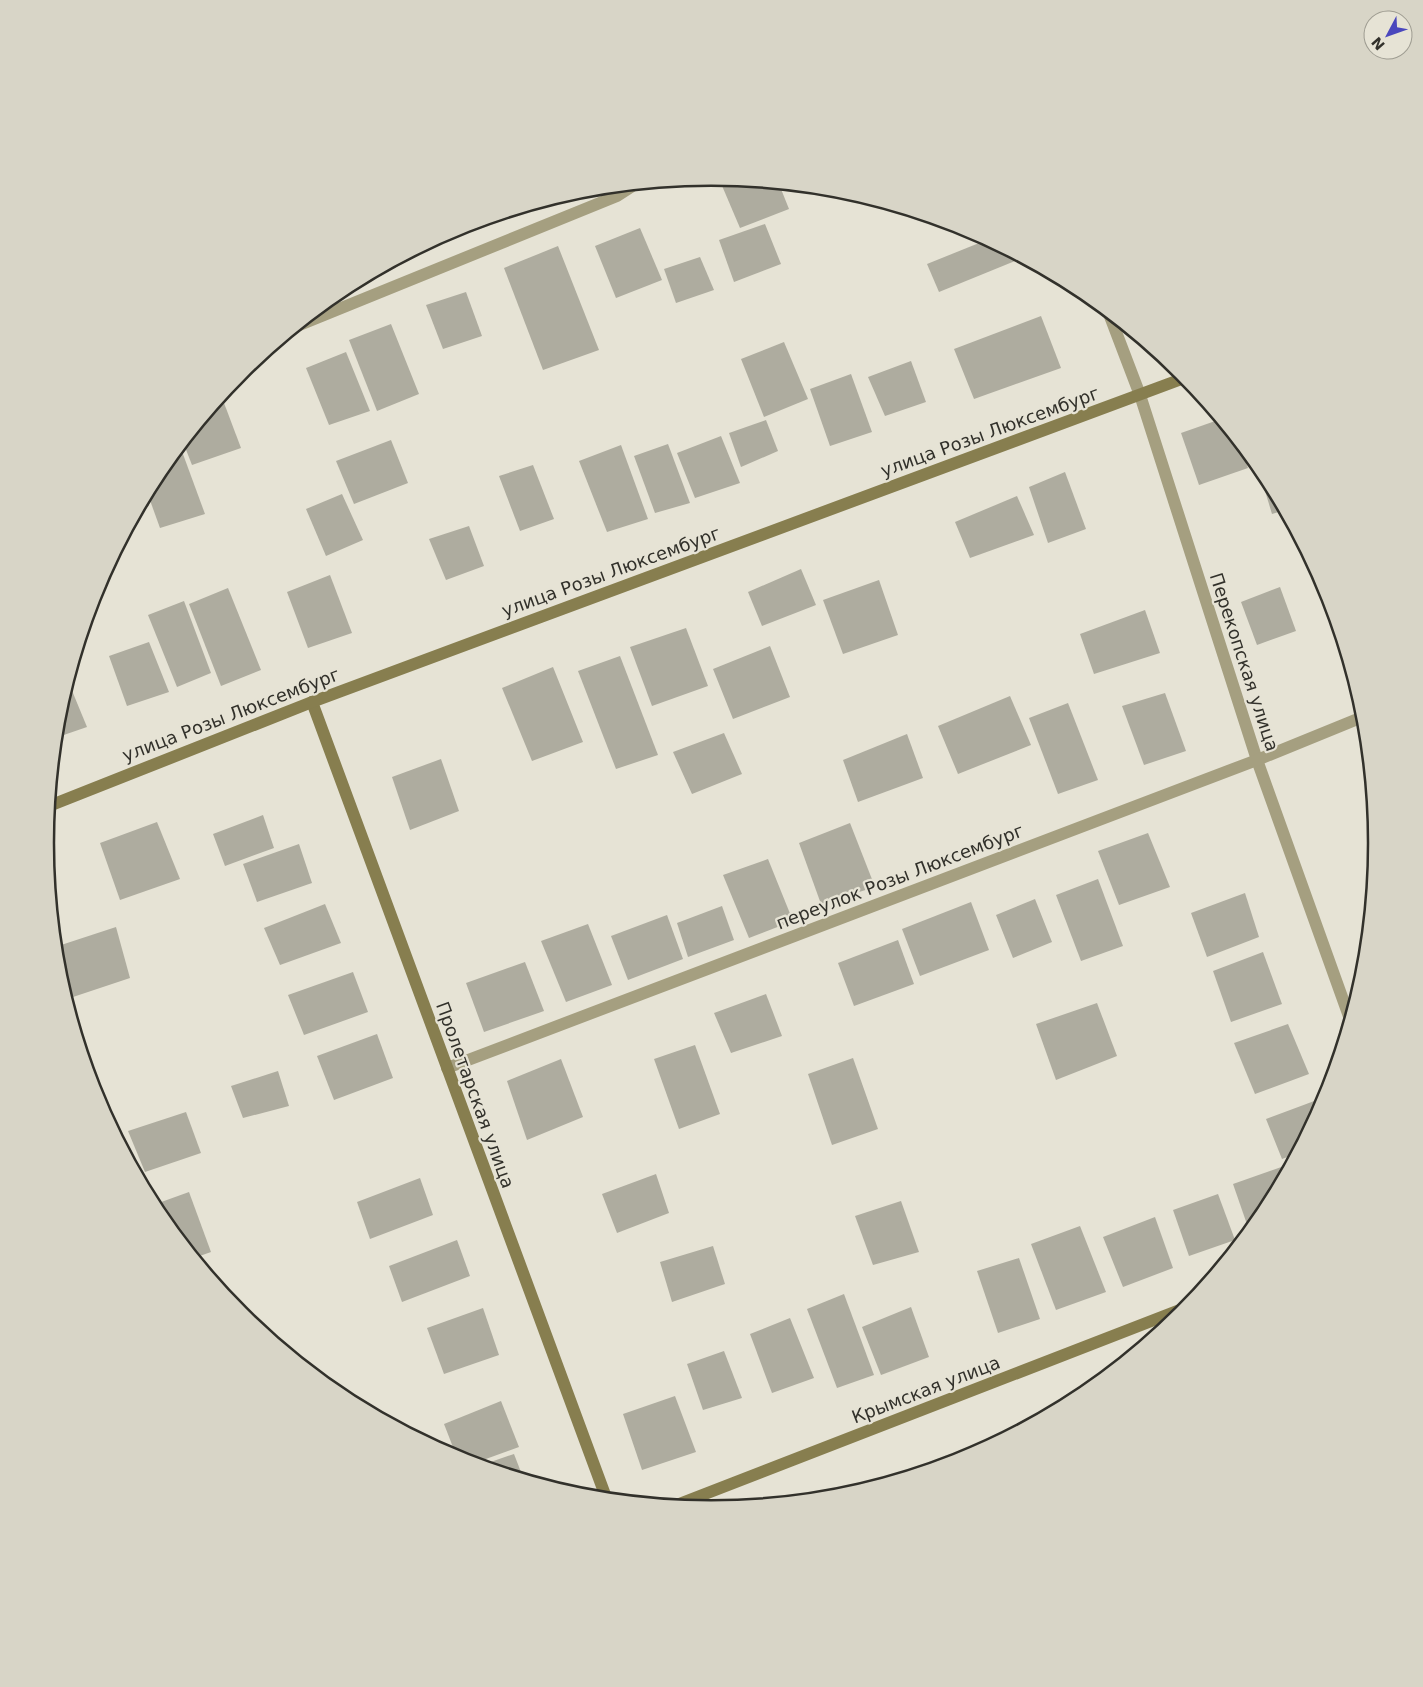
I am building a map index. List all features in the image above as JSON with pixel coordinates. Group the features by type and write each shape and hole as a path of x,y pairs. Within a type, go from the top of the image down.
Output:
{"main road":[{"name":"улица Розы Люксембург","path":"55,804 312,702 1179,380"},
{"name":"Пролетарская улица","path":"312,702 604,1492"},
{"name":"Крымская улица","path":"688,1500 1173,1313"}],"street":[{"path":"316,318 617,196 624,191"},
{"name":"Перекопская улица","path":"1112,322 1140,395 1257,760 1347,1014"},
{"name":"переулок Розы Люксембург","path":"447,1068 1257,760 1358,719"}],"building":[{"path":"722,186 781,189 789,209 740,228"},
{"path":"765,224 781,264 734,282 719,240"},
{"path":"640,228 662,280 616,298 595,246"},
{"path":"979,243 1015,261 939,292 927,264"},
{"path":"558,246 599,350 543,370 504,268"},
{"path":"700,257 714,290 676,303 664,269"},
{"path":"466,292 482,336 443,349 426,305"},
{"path":"1041,316 1061,368 974,399 954,349"},
{"path":"391,324 419,394 377,411 349,340"},
{"path":"784,342 808,399 764,417 741,359"},
{"path":"346,352 370,411 329,425 306,368"},
{"path":"911,361 926,402 885,416 868,377"},
{"path":"851,374 872,432 830,446 810,389"},
{"path":"224,402 241,448 192,465 186,449"},
{"path":"766,420 778,451 741,467 729,433"},
{"path":"1215,421 1245,460 1248,468 1199,485 1181,433"},
{"path":"721,436 740,483 695,498 677,453"},
{"path":"391,440 408,483 354,504 336,461"},
{"path":"668,444 690,503 655,513 634,456"},
{"path":"621,445 648,519 607,532 579,461"},
{"path":"183,453 205,514 160,528 150,501"},
{"path":"533,465 554,519 520,531 499,476"},
{"path":"1065,472 1086,529 1048,543 1029,487"},
{"path":"1264,488 1279,512 1272,514"},
{"path":"342,494 363,540 326,556 306,509"},
{"path":"1017,496 1034,535 970,558 955,522"},
{"path":"469,526 484,566 446,580 429,539"},
{"path":"801,569 816,605 762,626 748,592"},
{"path":"330,575 352,633 308,648 287,592"},
{"path":"879,580 898,635 843,654 823,600"},
{"path":"1280,587 1296,631 1257,645 1241,602"},
{"path":"228,588 261,670 221,686 189,604"},
{"path":"184,601 211,673 177,687 148,615"},
{"path":"1145,610 1160,653 1094,674 1080,634"},
{"path":"686,628 708,686 652,706 630,647"},
{"path":"149,642 169,692 127,706 109,656"},
{"path":"770,646 790,697 733,719 713,669"},
{"path":"620,656 658,755 616,769 578,671"},
{"path":"553,667 583,742 532,761 502,688"},
{"path":"72,690 87,727 63,735"},
{"path":"1165,693 1186,751 1144,765 1122,706"},
{"path":"1010,696 1031,745 958,774 938,726"},
{"path":"1068,703 1098,780 1058,794 1029,718"},
{"path":"724,733 742,774 692,794 673,752"},
{"path":"907,734 923,778 858,802 843,760"},
{"path":"441,759 459,811 410,830 392,777"},
{"path":"263,815 274,848 225,866 213,834"},
{"path":"157,822 180,879 120,900 100,843"},
{"path":"850,823 875,887 821,904 799,843"},
{"path":"1148,833 1170,887 1119,905 1098,851"},
{"path":"299,844 312,883 257,902 243,864"},
{"path":"768,859 793,921 749,938 723,875"},
{"path":"1098,879 1123,946 1081,961 1056,895"},
{"path":"1245,893 1259,937 1207,957 1191,913"},
{"path":"1035,899 1052,942 1013,958 996,915"},
{"path":"971,902 989,950 920,976 902,929"},
{"path":"325,904 341,943 280,965 264,928"},
{"path":"722,906 734,940 688,957 677,923"},
{"path":"667,915 683,959 628,980 611,936"},
{"path":"588,924 612,985 566,1002 541,941"},
{"path":"116,927 130,978 72,997 62,945"},
{"path":"898,940 914,984 854,1006 838,963"},
{"path":"1263,952 1282,1004 1231,1022 1213,971"},
{"path":"525,962 544,1011 484,1032 466,983"},
{"path":"353,972 368,1012 304,1035 288,995"},
{"path":"766,994 782,1036 731,1053 714,1013"},
{"path":"1097,1003 1117,1056 1056,1080 1036,1024"},
{"path":"1288,1024 1309,1074 1255,1094 1234,1043"},
{"path":"377,1034 393,1078 334,1100 317,1056"},
{"path":"695,1045 720,1114 679,1129 654,1059"},
{"path":"853,1058 878,1129 832,1145 808,1074"},
{"path":"561,1059 583,1117 527,1140 507,1081"},
{"path":"278,1071 289,1106 243,1118 231,1086"},
{"path":"1317,1100 1289,1156 1282,1159 1266,1119"},
{"path":"186,1112 201,1153 145,1172 128,1131"},
{"path":"1284,1166 1247,1224 1233,1184"},
{"path":"656,1174 669,1213 617,1233 602,1194"},
{"path":"420,1178 433,1215 370,1239 357,1202"},
{"path":"189,1192 211,1252 200,1256 161,1202"},
{"path":"1218,1194 1235,1240 1189,1256 1173,1210"},
{"path":"901,1201 919,1252 873,1265 855,1216"},
{"path":"1155,1217 1173,1268 1123,1287 1103,1237"},
{"path":"1080,1226 1106,1292 1056,1310 1031,1244"},
{"path":"457,1240 470,1276 402,1302 389,1266"},
{"path":"713,1246 725,1284 672,1302 660,1262"},
{"path":"1019,1258 1040,1319 998,1333 977,1271"},
{"path":"844,1294 874,1375 837,1388 807,1309"},
{"path":"911,1307 929,1357 881,1375 862,1327"},
{"path":"483,1308 499,1355 444,1374 427,1328"},
{"path":"790,1318 814,1378 772,1393 750,1334"},
{"path":"724,1351 742,1398 703,1410 687,1364"},
{"path":"675,1396 696,1452 642,1470 623,1414"},
{"path":"501,1401 519,1447 484,1460 453,1448 444,1424"},
{"path":"514,1454 521,1473 500,1466 490,1462"}]}
